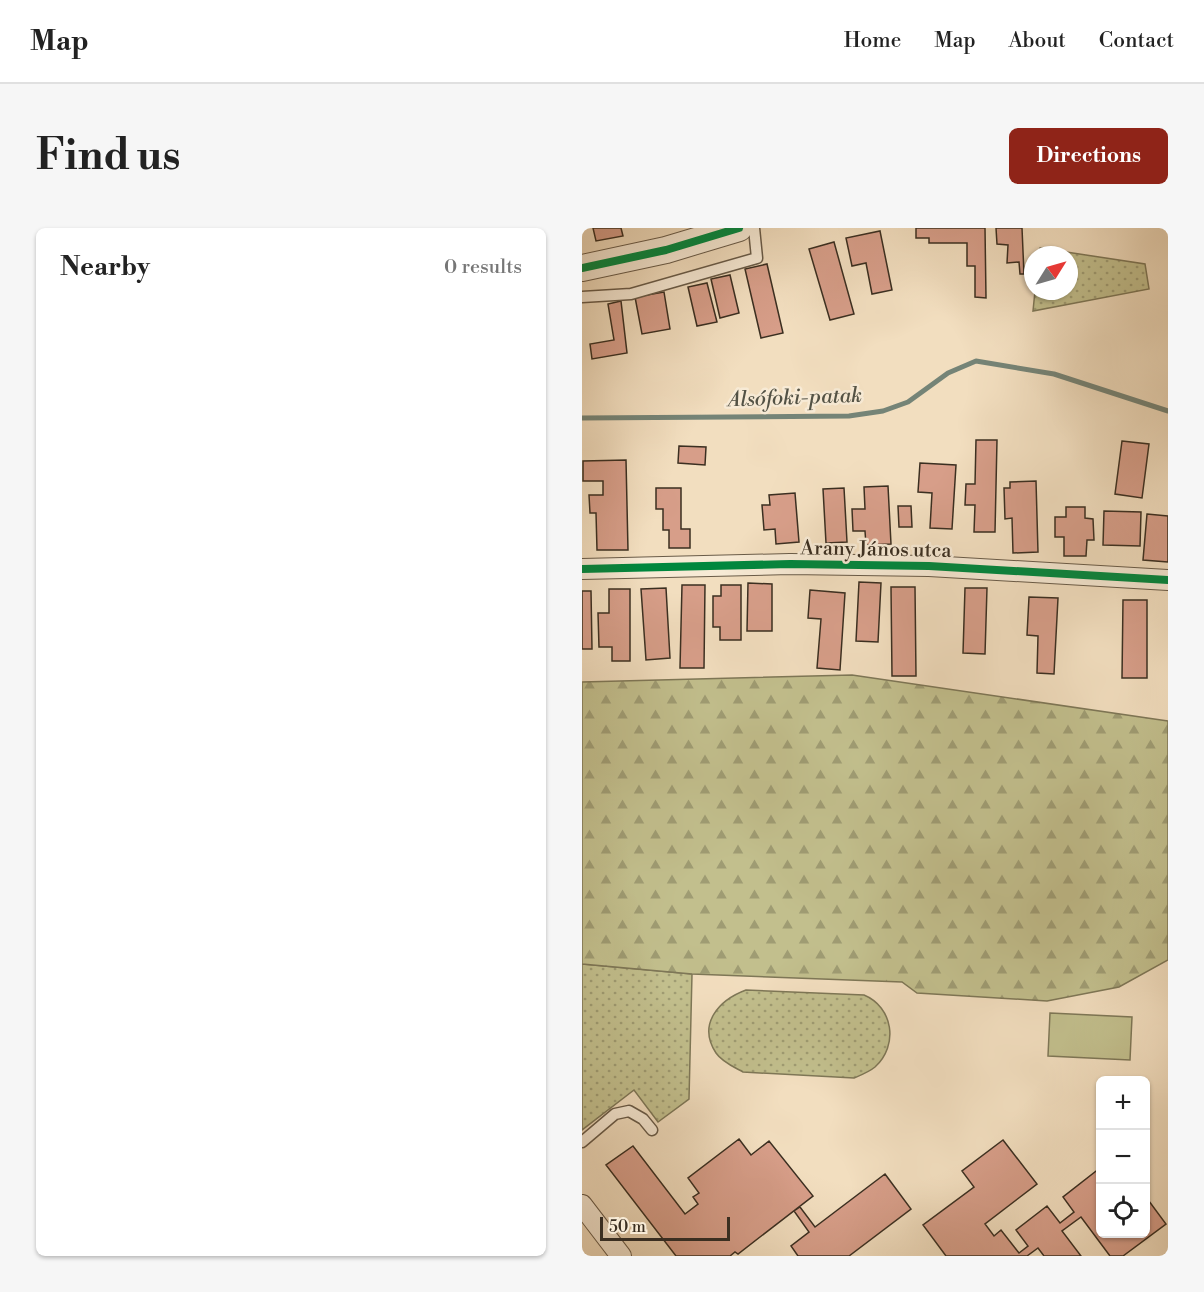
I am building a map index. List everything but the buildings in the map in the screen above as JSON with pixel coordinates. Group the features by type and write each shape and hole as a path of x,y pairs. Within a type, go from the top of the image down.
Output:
{"street":[{"path":"582,268 666,250 738,228"},
{"name":"Arany János utca","path":"582,569 790,564 928,566 1168,580"},
{"path":"584,1214 621,1256"}],"lane":[{"path":"582,297 631,294 757,258 754,228"},
{"path":"582,1142 615,1114 629,1111 643,1119 652,1130"}],"green space":[{"path":"1078,254 1145,264 1149,289 1033,311 1034,300 1078,300"},
{"path":"852,675 1168,721 1168,960 1119,987 1047,1001 917,993 902,982 692,974 582,964 582,682"},
{"path":"582,964 692,974 689,1099 658,1122 634,1090 582,1130"},
{"path":"746,990 864,995 874,1001 887,1017 890,1038 883,1058 868,1072 854,1078 743,1072 728,1064 716,1053 709,1032 710,1023 720,1007 736,994"},
{"path":"1050,1013 1132,1017 1130,1060 1048,1056"}],"waterway":[{"name":"Alsófoki-patak","path":"582,418 849,416 883,411 908,402 948,373 976,361 1054,374 1168,411"}],"cycle path":[{"path":"582,268 666,250 739,228"},
{"path":"582,569 790,564 929,566 1168,580"}]}
